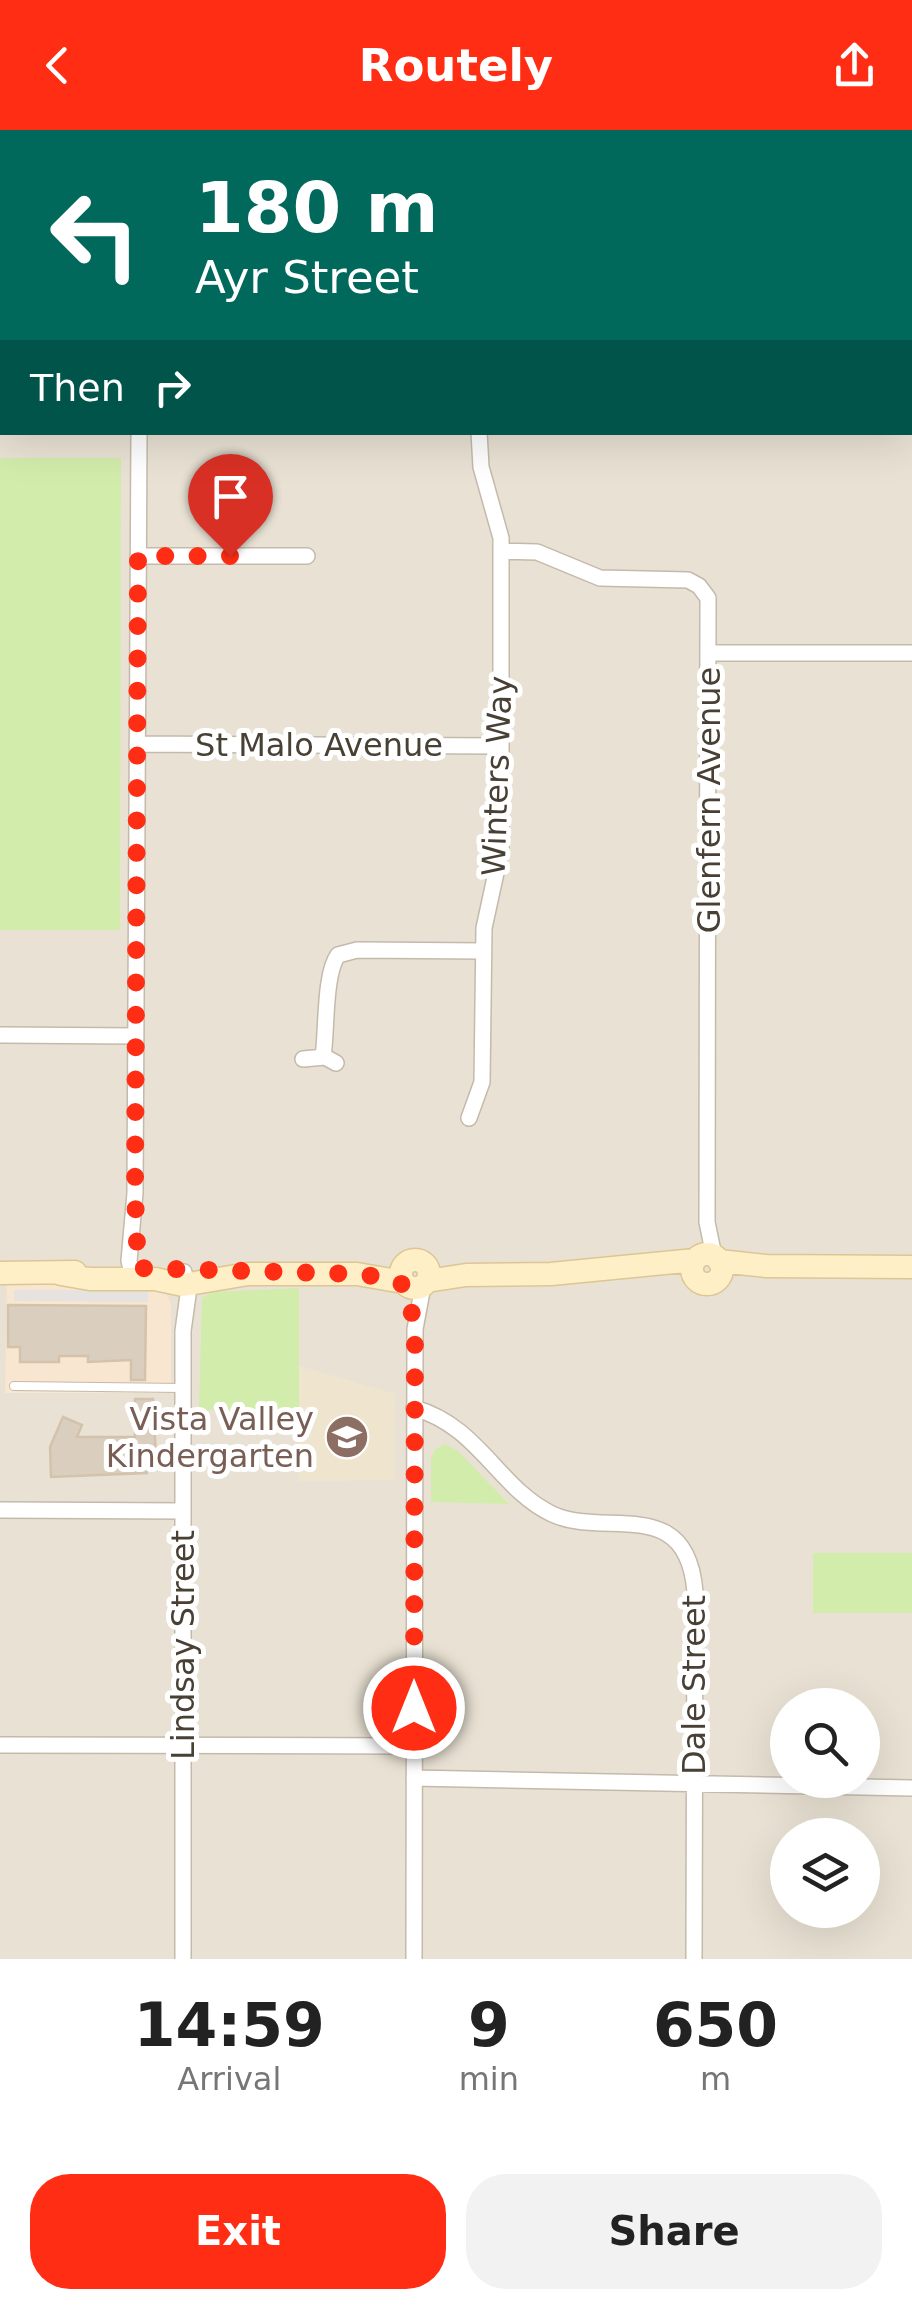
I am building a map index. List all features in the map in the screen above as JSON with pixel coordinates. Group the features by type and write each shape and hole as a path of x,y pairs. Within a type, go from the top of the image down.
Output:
{"street":[{"path":"134,1272 138,435"},
{"name":"Winters Way","path":"469,1118 482,1082 483,951 486,916 500,862 501,551 496,512 481,468 479,435"},
{"name":"Glenfern Avenue","path":"501,551 538,552 600,578 694,582 708,598 706,1266"},
{"path":"138,556 306,556"},
{"path":"710,653 912,654"},
{"name":"St Malo Avenue","path":"137,744 501,746"},
{"path":"303,1059 330,1060 329,975 338,955 357,950 483,951"},
{"path":"0,1035 136,1036"},
{"path":"0,1274 134,1272 183,1280 212,1270 415,1278 551,1274 638,1266 912,1266"},
{"path":"414,1959 415,1278"},
{"name":"Lindsay Street","path":"183,1280 183,1959"},
{"name":"Dale Street","path":"414,1408 469,1436 545,1510 574,1520 646,1525 663,1533 680,1549 691,1570 694,1959"},
{"path":"0,1510 183,1511"},
{"path":"0,1746 414,1746"},
{"path":"414,1778 912,1788"}],"lane":[{"path":"14,1386 183,1388"}],"shaded area":[{"path":"0,435 912,435 912,1959 0,1959"},
{"path":"7,1284 162,1284 171,1304 171,1386 165,1393 5,1393"},
{"path":"14,1290 148,1290 148,1302 14,1301"},
{"name":"Vista Valley Kindergarten","path":"299,1366 395,1394 394,1480 299,1481"}],"green space":[{"path":"0,458 121,458 120,930 0,930"},
{"path":"299,1288 299,1410 199,1410 202,1298 213,1292"},
{"path":"445,1444 458,1451 509,1504 431,1502 431,1458 435,1449"},
{"path":"813,1553 912,1553 912,1613 813,1613"}],"building":[{"path":"8,1305 146,1306 145,1380 131,1380 131,1360 88,1362 88,1356 59,1356 59,1362 20,1362 20,1347 8,1347"},
{"path":"135,1399 153,1399 156,1458 146,1458 147,1473 51,1477 50,1447 63,1417 82,1425 77,1437 135,1437"}],"place":[{"name":"Vista Valley Kindergarten","path":"347,1437"}],"route":[{"path":"230,556 138,556 138,1268 174,1272 357,1274 389,1278 406,1286 415,1328 414,1708"}]}
